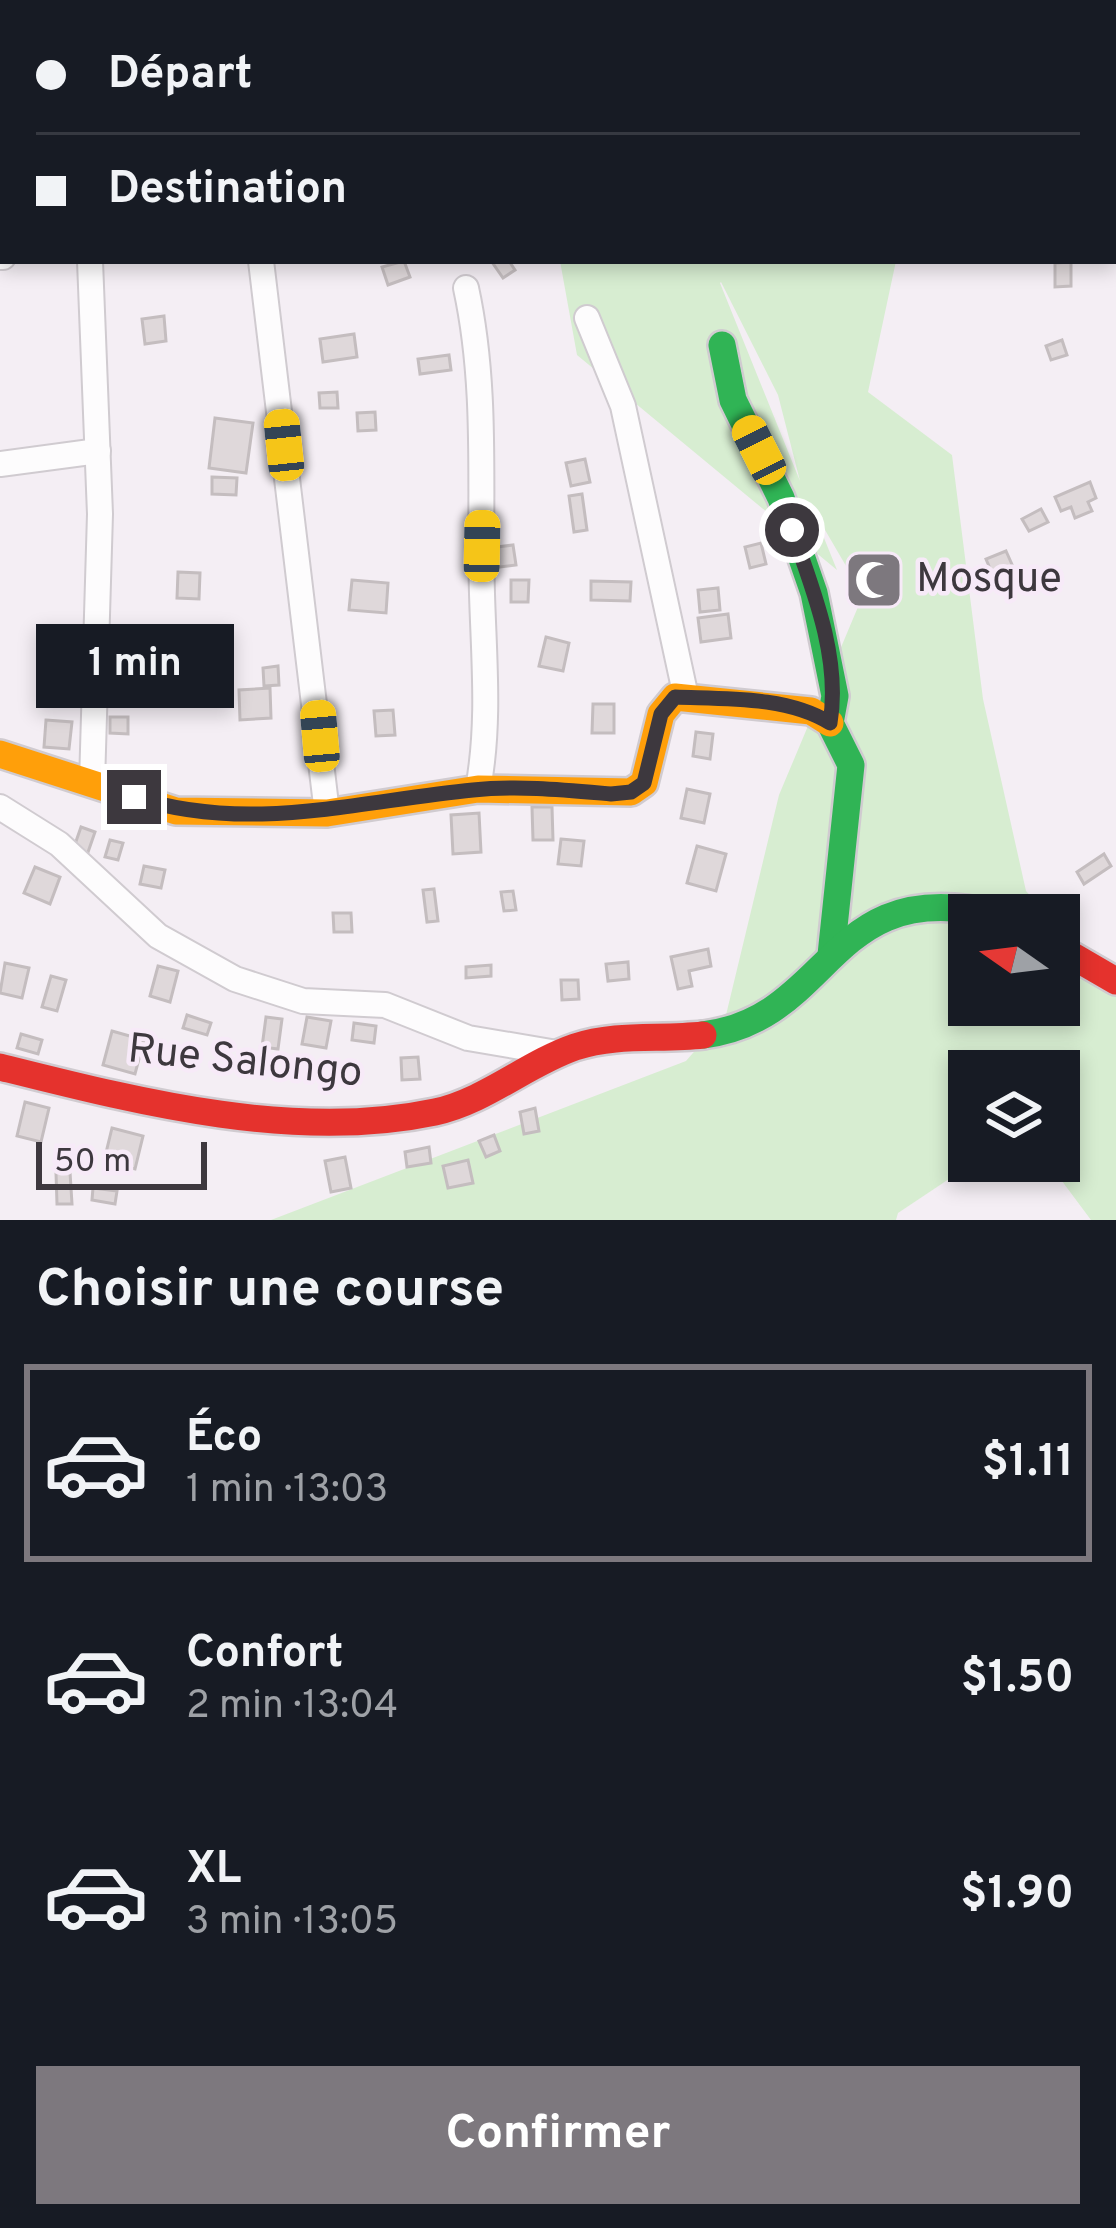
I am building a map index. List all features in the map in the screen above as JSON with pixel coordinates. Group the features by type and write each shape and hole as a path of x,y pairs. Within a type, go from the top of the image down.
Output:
{"street":[{"path":"90,264 98,451 92,783"},
{"path":"261,264 327,812"},
{"path":"466,287 478,341 483,476 488,706 478,789"},
{"path":"587,318 623,406 686,698"},
{"path":"722,345 733,400 781,498 814,593 835,696 830,723"},
{"path":"0,464 98,451"},
{"path":"0,754 176,811 266,816 327,812 478,789 631,792 644,783 666,704 686,698 811,711 830,723 851,765 831,955"},
{"path":"0,807 59,844 158,936 235,979 303,1001 386,1005 468,1039 556,1053"},
{"name":"Rue Salongo","path":"0,1067 73,1086 196,1106 378,1119 466,1105 556,1053 596,1041 726,1031 786,996 870,919 906,904 948,902"},
{"path":"1080,960 1116,981"}],"green space":[{"path":"561,264 895,264 868,392 952,455 983,699 1029,894 948,894 948,1026 1080,1026 1080,953 1116,994 1116,1220 1091,1220 1063,1182 1080,1182 1080,1050 948,1050 948,1180 898,1213 896,1220 271,1220 686,1061 726,1015 779,795 863,595 811,506 837,570 577,355","holes":["720,283 778,395 800,481"]}],"building":[{"path":"405,264 410,277 388,285 382,267"},
{"path":"493,264 511,264 515,270 503,278"},
{"path":"1055,264 1071,264 1071,286 1055,287"},
{"path":"164,316 166,341 145,344 142,319"},
{"path":"354,334 357,357 323,362 320,339"},
{"path":"1062,340 1067,355 1051,360 1046,346"},
{"path":"449,355 451,370 420,374 418,359"},
{"path":"337,392 338,408 320,408 319,393"},
{"path":"375,412 376,430 358,431 357,413"},
{"path":"215,418 253,423 246,473 209,468"},
{"path":"585,459 590,482 571,486 566,463"},
{"path":"212,477 237,478 236,495 212,494"},
{"path":"1090,482 1096,498 1088,502 1092,511 1075,518 1071,507 1061,511 1055,497"},
{"path":"582,494 587,530 574,532 569,496"},
{"path":"1041,509 1048,522 1029,531 1022,519"},
{"path":"761,543 766,564 750,568 745,547"},
{"path":"513,545 516,565 491,568 489,548"},
{"path":"1006,551 1014,569 994,578 986,559"},
{"path":"178,572 200,573 199,599 177,598"},
{"path":"352,580 388,583 386,613 349,610"},
{"path":"511,580 529,580 528,602 511,602"},
{"path":"591,581 631,582 630,601 591,600"},
{"path":"718,588 720,610 700,612 698,590"},
{"path":"728,614 731,638 701,642 698,618"},
{"path":"546,637 569,643 563,671 539,666"},
{"path":"144,663 147,696 118,699 115,666"},
{"path":"278,666 279,685 264,686 263,668"},
{"path":"43,682 62,682 62,701 42,700"},
{"path":"270,688 271,718 240,720 239,690"},
{"path":"593,704 614,704 614,733 592,733"},
{"path":"393,710 395,735 376,736 374,711"},
{"path":"110,717 128,717 128,734 110,733"},
{"path":"46,720 72,722 69,749 44,747"},
{"path":"696,732 713,734 710,759 693,756"},
{"path":"687,789 710,794 704,823 681,818"},
{"path":"532,807 552,807 553,840 533,840"},
{"path":"479,813 481,852 453,854 451,815"},
{"path":"81,827 95,832 87,855 73,850"},
{"path":"561,839 584,841 581,866 558,864"},
{"path":"110,840 123,843 118,860 105,857"},
{"path":"697,846 726,854 716,891 687,883"},
{"path":"1104,854 1111,866 1084,884 1077,872"},
{"path":"144,866 165,870 161,888 140,884"},
{"path":"35,867 60,877 50,904 24,893"},
{"path":"434,889 438,921 427,922 423,890"},
{"path":"513,891 516,910 504,911 501,892"},
{"path":"333,913 351,913 352,932 334,932"},
{"path":"708,949 711,966 689,971 692,986 678,989 671,957"},
{"path":"628,962 629,979 608,981 606,964"},
{"path":"5,963 29,968 22,998 0,993"},
{"path":"491,965 491,976 466,978 466,967"},
{"path":"158,966 178,971 170,1002 150,996"},
{"path":"51,976 66,980 57,1011 42,1007"},
{"path":"561,980 578,980 579,999 562,1000"},
{"path":"187,1015 211,1023 207,1035 183,1028"},
{"path":"266,1017 282,1019 278,1049 262,1047"},
{"path":"307,1017 331,1021 326,1048 302,1044"},
{"path":"354,1023 376,1026 374,1043 352,1040"},
{"path":"112,1031 144,1040 135,1074 103,1065"},
{"path":"21,1034 42,1040 38,1054 17,1048"},
{"path":"418,1057 420,1079 402,1080 401,1058"},
{"path":"25,1102 49,1108 41,1142 17,1136"},
{"path":"535,1108 539,1131 524,1134 520,1112"},
{"path":"112,1128 143,1136 135,1169 104,1161"},
{"path":"494,1135 500,1151 486,1157 479,1141"},
{"path":"429,1147 431,1163 407,1167 405,1152"},
{"path":"345,1157 351,1188 331,1192 325,1161"},
{"path":"468,1160 473,1183 448,1188 443,1166"},
{"path":"70,1172 72,1204 57,1204 56,1173"},
{"path":"93,1188 117,1191 115,1204 92,1200"}],"traffic: fast":[{"path":"722,345 733,400 781,498 814,593 835,696 830,723 851,765 831,955"},
{"path":"703,1035 747,1023 781,1003 864,930 898,914 948,908"}],"traffic: slow":[{"path":"0,754 176,811 327,813 478,789 631,792 644,783 661,714 675,697 811,711 830,723"}],"traffic: jam":[{"path":"1080,960 1116,981"},
{"path":"0,1067 216,1114 271,1120 381,1120 454,1107 575,1047 623,1038 703,1035"}],"place":[{"name":"Mosque","path":"874,580"}],"route":[{"path":"134,797 176,811 266,816 327,812 478,789 631,792 644,783 661,714 675,697 770,704 811,711 830,723 835,696 826,647 792,530"}]}
